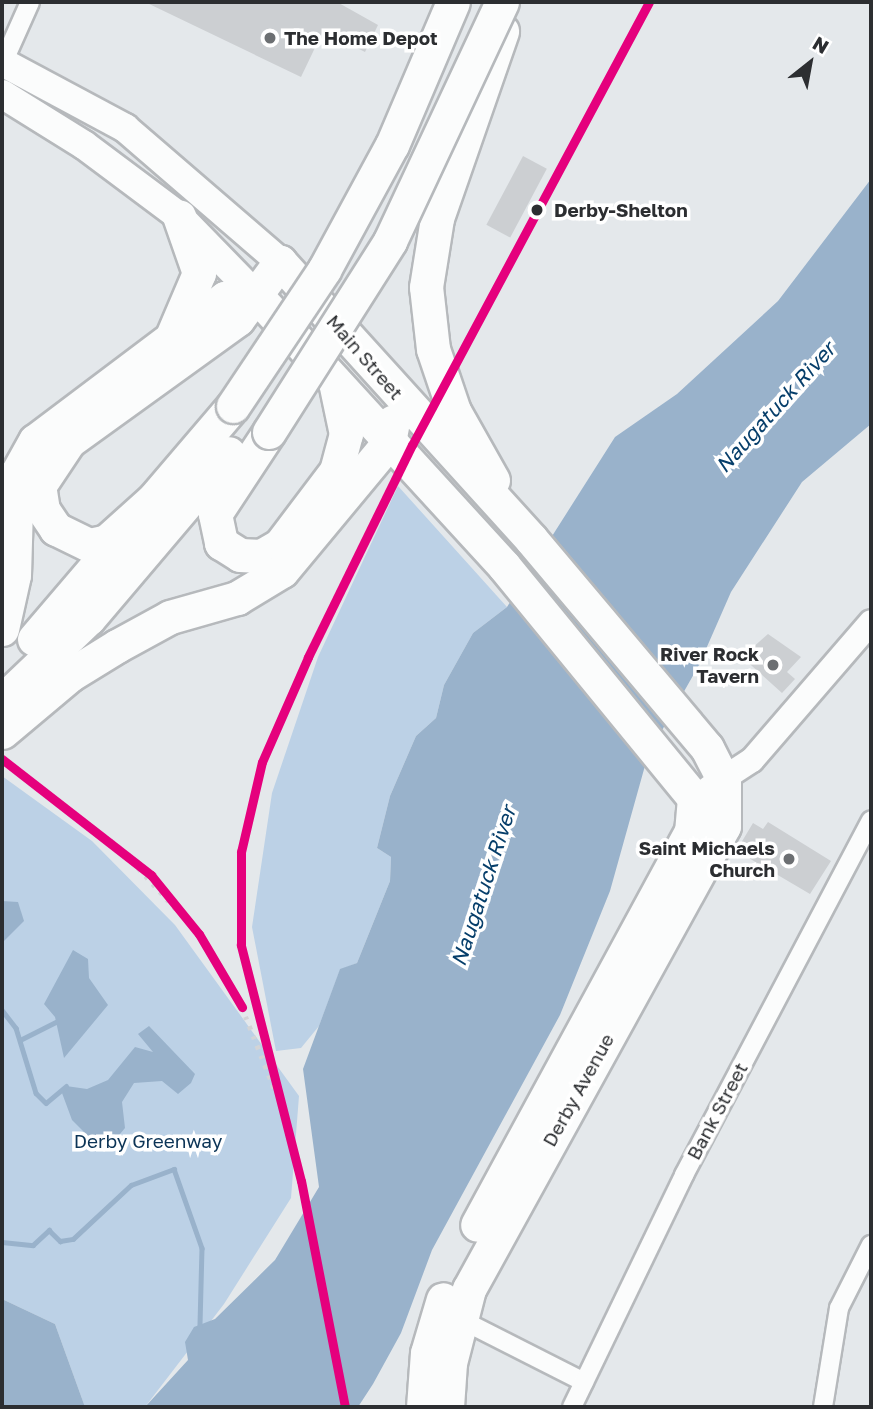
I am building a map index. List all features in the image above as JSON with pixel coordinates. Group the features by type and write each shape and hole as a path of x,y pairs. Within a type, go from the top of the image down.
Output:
{"highway":[{"path":"335,380 345,434 336,471 280,545 261,556 240,555 221,543 215,514 252,420 324,270 391,145 453,2"},
{"path":"280,262 254,293 239,319 69,441 39,486 43,510 56,529 89,545 107,541 168,486 252,420 374,232 482,2"},
{"path":"9,683 185,511 390,240 502,2"},
{"path":"509,514 454,411 433,349 426,286 437,218 512,2"},
{"path":"160,349 183,321 199,274 179,216"},
{"name":"Main Street","path":"280,262 382,379 531,539 677,711 724,780"},
{"path":"2,629 15,575 17,473 35,441 225,298 254,293"},
{"name":"Main Street","path":"254,293 511,574 666,756 693,794"},
{"path":"2,732 58,685 170,617 237,598 282,571 401,454 392,409 382,379"},
{"path":"9,683 63,612 168,486"},
{"name":"Derby Avenue","path":"423,1407 427,1353 448,1283 498,1210 612,1005 724,826 724,780"},
{"name":"Derby Avenue","path":"612,1005 664,880 694,823 693,794"},
{"name":"Derby Avenue","path":"447,1407 460,1319 498,1210"}],"main road":[{"name":"Main Street","path":"2,63 125,128 280,262"},
{"name":"Main Street","path":"2,94 84,145 179,216 254,293"},
{"path":"693,794 724,780 752,760 871,622"}],"street":[{"path":"2,63 30,2"},
{"name":"Bank Street","path":"572,1407 684,1175 871,820"},
{"path":"823,1407 839,1308 871,1245"},
{"path":"460,1319 584,1382"}],"green space":[{"path":"398,486 507,607 473,633 444,685 436,718 416,736 390,796 377,848 391,857 390,881 357,963 340,970 319,1026 301,1048 276,1051 252,927 272,793 318,657"},
{"name":"Derby Greenway","path":"2,776 92,841 175,925 299,1096 291,1198 224,1304 145,1407 85,1407 55,1324 2,1299"}],"water":[{"name":"Naugatuck River","path":"871,179 871,424 802,482 731,592 699,665 648,755 610,891 560,1015 432,1250 401,1333 373,1384 358,1407 145,1407 188,1360 185,1342 194,1327 215,1319 275,1260 319,1187 303,1069 340,969 357,963 390,881 391,857 377,848 390,796 416,736 436,718 444,685 473,633 507,607 615,437 677,394 778,301"},
{"path":"2,901 18,902 24,921 2,943"},
{"path":"73,950 88,959 89,978 108,1005 64,1058 55,1017 44,1004"},
{"path":"149,1026 195,1074 191,1083 178,1094 162,1081 134,1083 122,1102 125,1128 115,1140 93,1141 72,1120 62,1093 66,1086 87,1089 108,1080 135,1047 153,1052 138,1034"},
{"path":"2,1299 55,1324 85,1407 2,1407"}],"building":[{"name":"The Home Depot","path":"145,2 337,2 378,25 365,52 323,31 301,77"},
{"name":"Derby-Shelton","path":"523,156 547,169 510,238 486,225"},
{"name":"River Rock Tavern","path":"768,634 801,657 787,672 795,679 782,693 742,657"},
{"name":"Saint Michaels Church","path":"768,822 831,861 810,894 747,857 751,850 741,843 753,823 763,829"}],"waterway":[{"path":"2,1010 16,1028 36,1093 46,1103 66,1086"},
{"path":"20,1040 56,1022"},
{"path":"2,1242 33,1245 49,1230 60,1241 73,1239 131,1185 174,1169 202,1248 200,1327"}],"railway":[{"path":"2,759 117,845 199,934 238,997 275,1090"}],"transit line":[{"path":"345,1407 301,1181 241,945 241,852 262,762 308,657 412,445 649,2"},
{"path":"2,759 151,875 199,934 242,1007"}],"place":[{"name":"The Home Depot","path":"270,38"},
{"name":"Derby-Shelton","path":"537,210"},
{"name":"River Rock Tavern","path":"773,665"},
{"name":"Saint Michaels Church","path":"789,859"}]}
